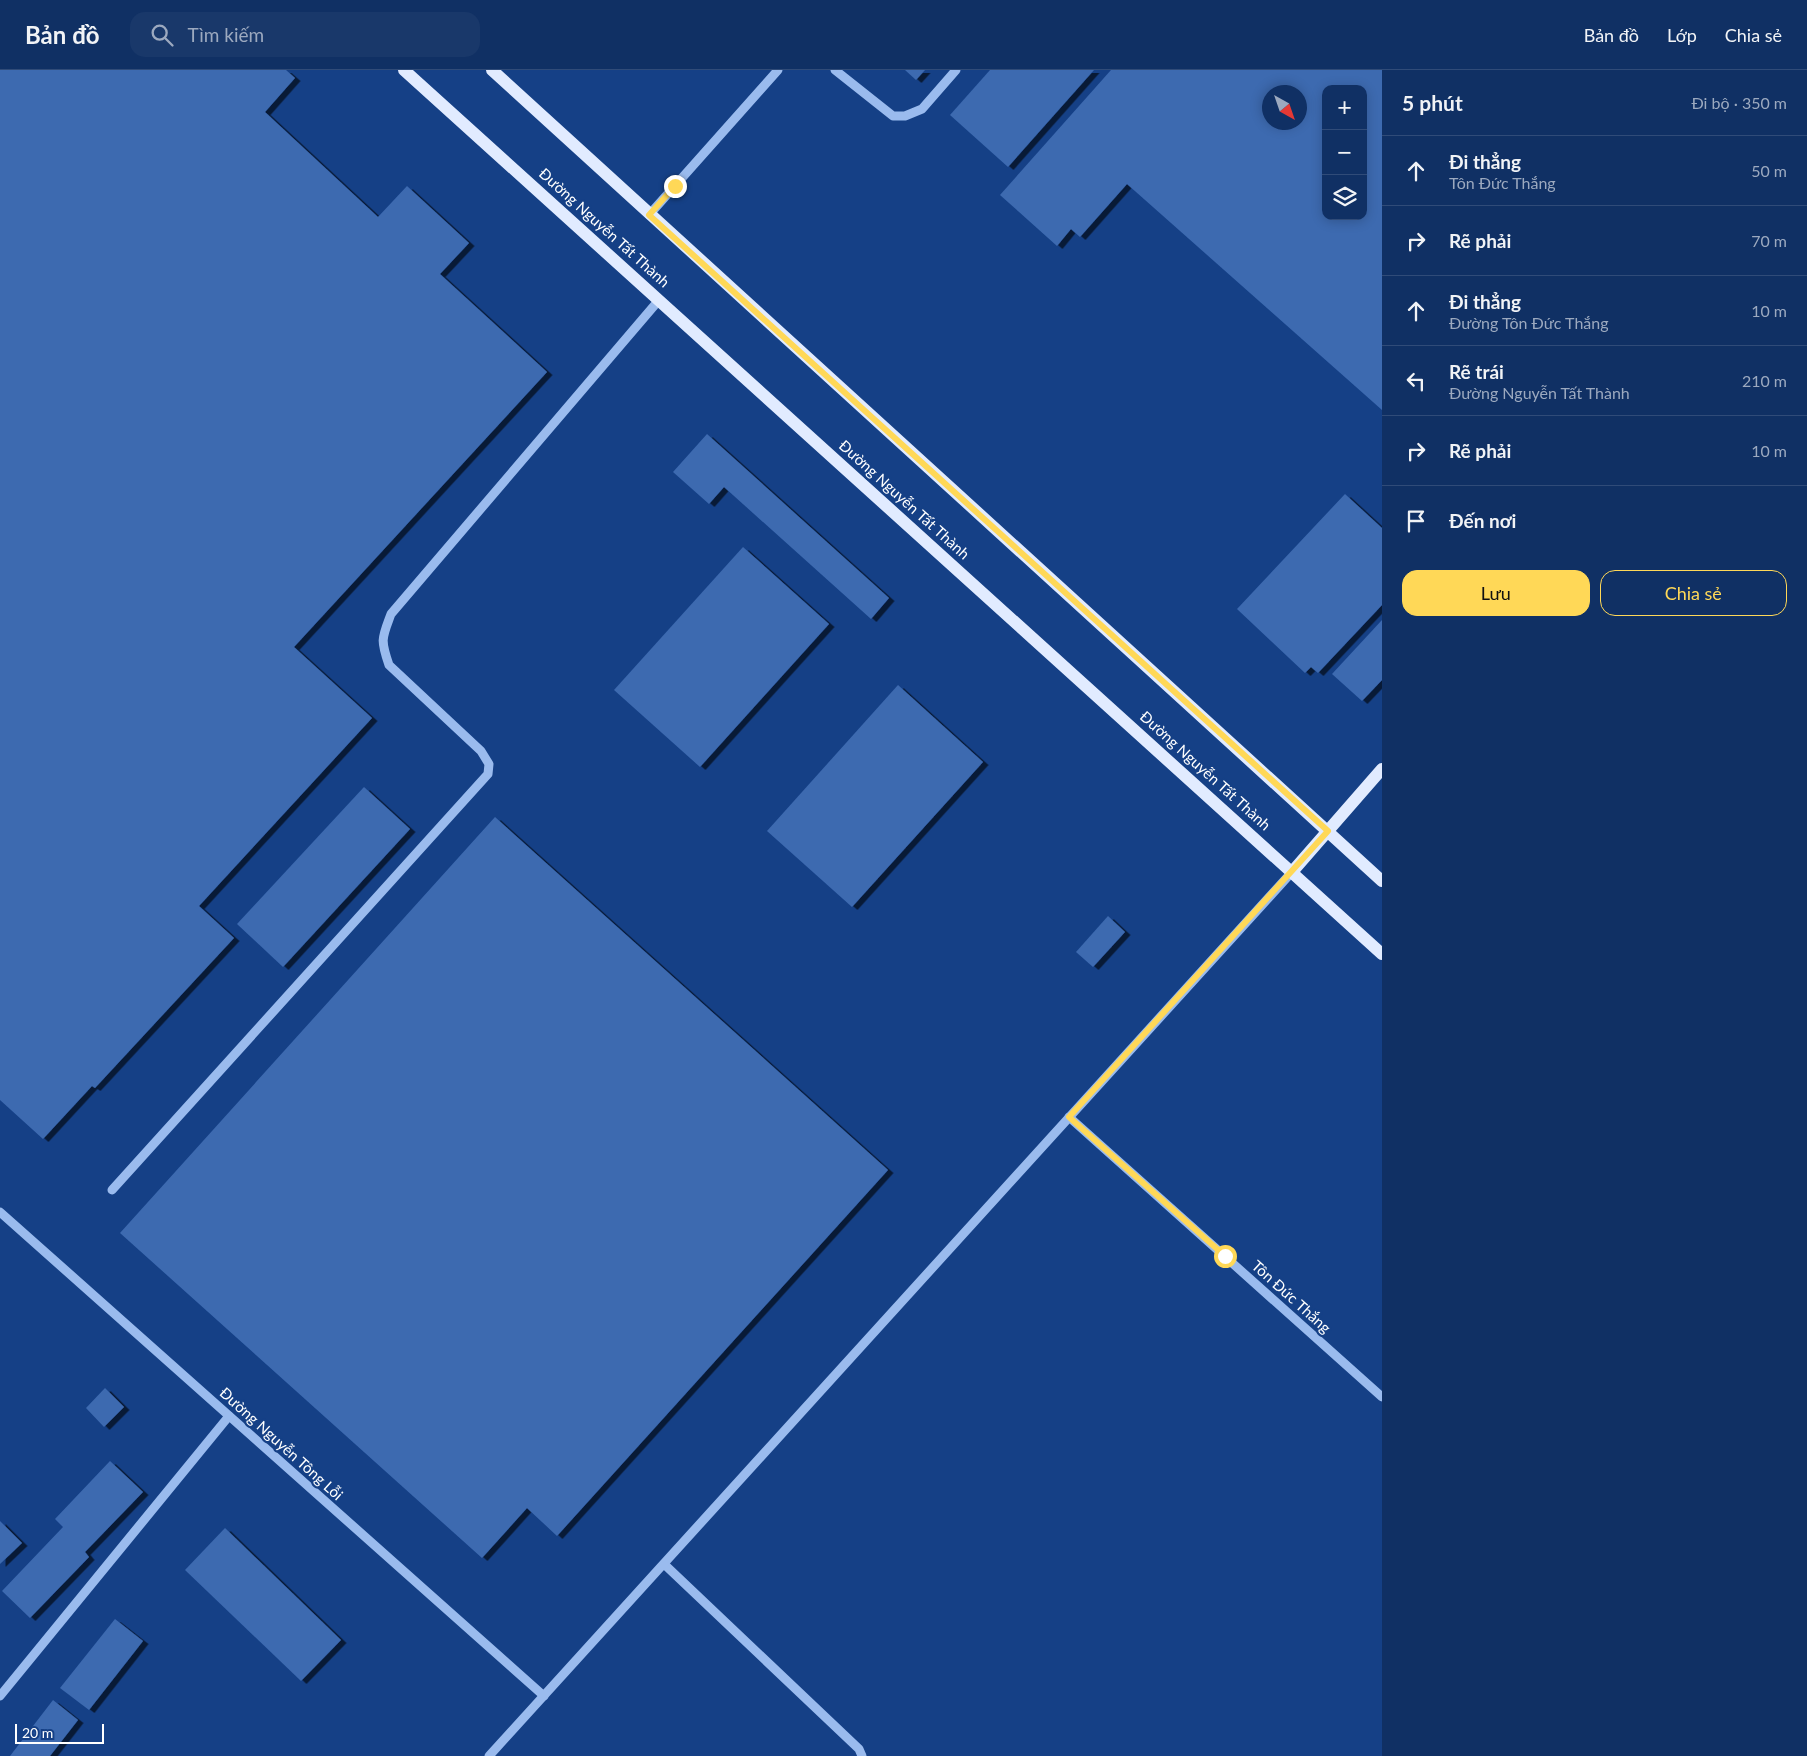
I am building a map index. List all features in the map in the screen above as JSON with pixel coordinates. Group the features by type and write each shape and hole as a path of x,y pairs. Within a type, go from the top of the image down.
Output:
{"main road":[{"name":"Đường Nguyễn Tất Thành","path":"404,70 1382,954"},
{"path":"492,70 1382,881"},
{"path":"1292,872 1382,769"}],"street":[{"path":"649,215 778,70"},
{"path":"835,70 893,116 905,116 922,109 956,70"},
{"path":"112,1190 488,774 489,764 480,751 389,665 382,646 383,635 391,614 659,300"},
{"path":"489,1756 1292,872"},
{"name":"Tôn Đức Thắng","path":"1069,1117 1382,1397"},
{"name":"Đường Nguyễn Tông Lỗi","path":"0,1212 544,1696"},
{"path":"0,1696 229,1416"},
{"path":"664,1564 859,1749 862,1756"}],"building":[{"path":"0,70 286,70 295,78 265,112 378,217 407,186 469,243 440,274 547,372 294,647 372,718 199,906 234,938 95,1088 92,1086 43,1139 0,1100"},
{"path":"905,70 925,70 916,80"},
{"path":"990,70 1094,70 1008,167 950,115"},
{"path":"1111,70 1382,70 1382,410 1127,184 1080,237 1071,229 1057,246 1000,195"},
{"path":"707,434 889,598 871,619 724,487 709,504 673,472"},
{"path":"1345,494 1382,528 1382,605 1318,673 1311,667 1305,673 1237,609"},
{"path":"743,547 829,624 700,767 614,690"},
{"path":"1382,620 1382,680 1362,701 1332,674"},
{"path":"898,685 983,762 852,907 767,831"},
{"path":"364,787 410,829 283,967 237,924"},
{"path":"495,817 888,1170 557,1536 527,1508 482,1558 120,1233"},
{"path":"1108,916 1125,932 1093,967 1076,952"},
{"path":"105,1388 124,1407 104,1427 86,1408"},
{"path":"110,1461 143,1492 85,1552 89,1557 30,1618 2,1591 63,1527 55,1519"},
{"path":"0,1521 22,1543 0,1564"},
{"path":"225,1528 341,1640 301,1681 185,1570"},
{"path":"115,1619 143,1641 89,1710 60,1688"},
{"path":"53,1700 78,1720 50,1756 10,1756"}],"route":[{"path":"675,186 649,215 1328,831 1069,1117 1225,1256"}]}
